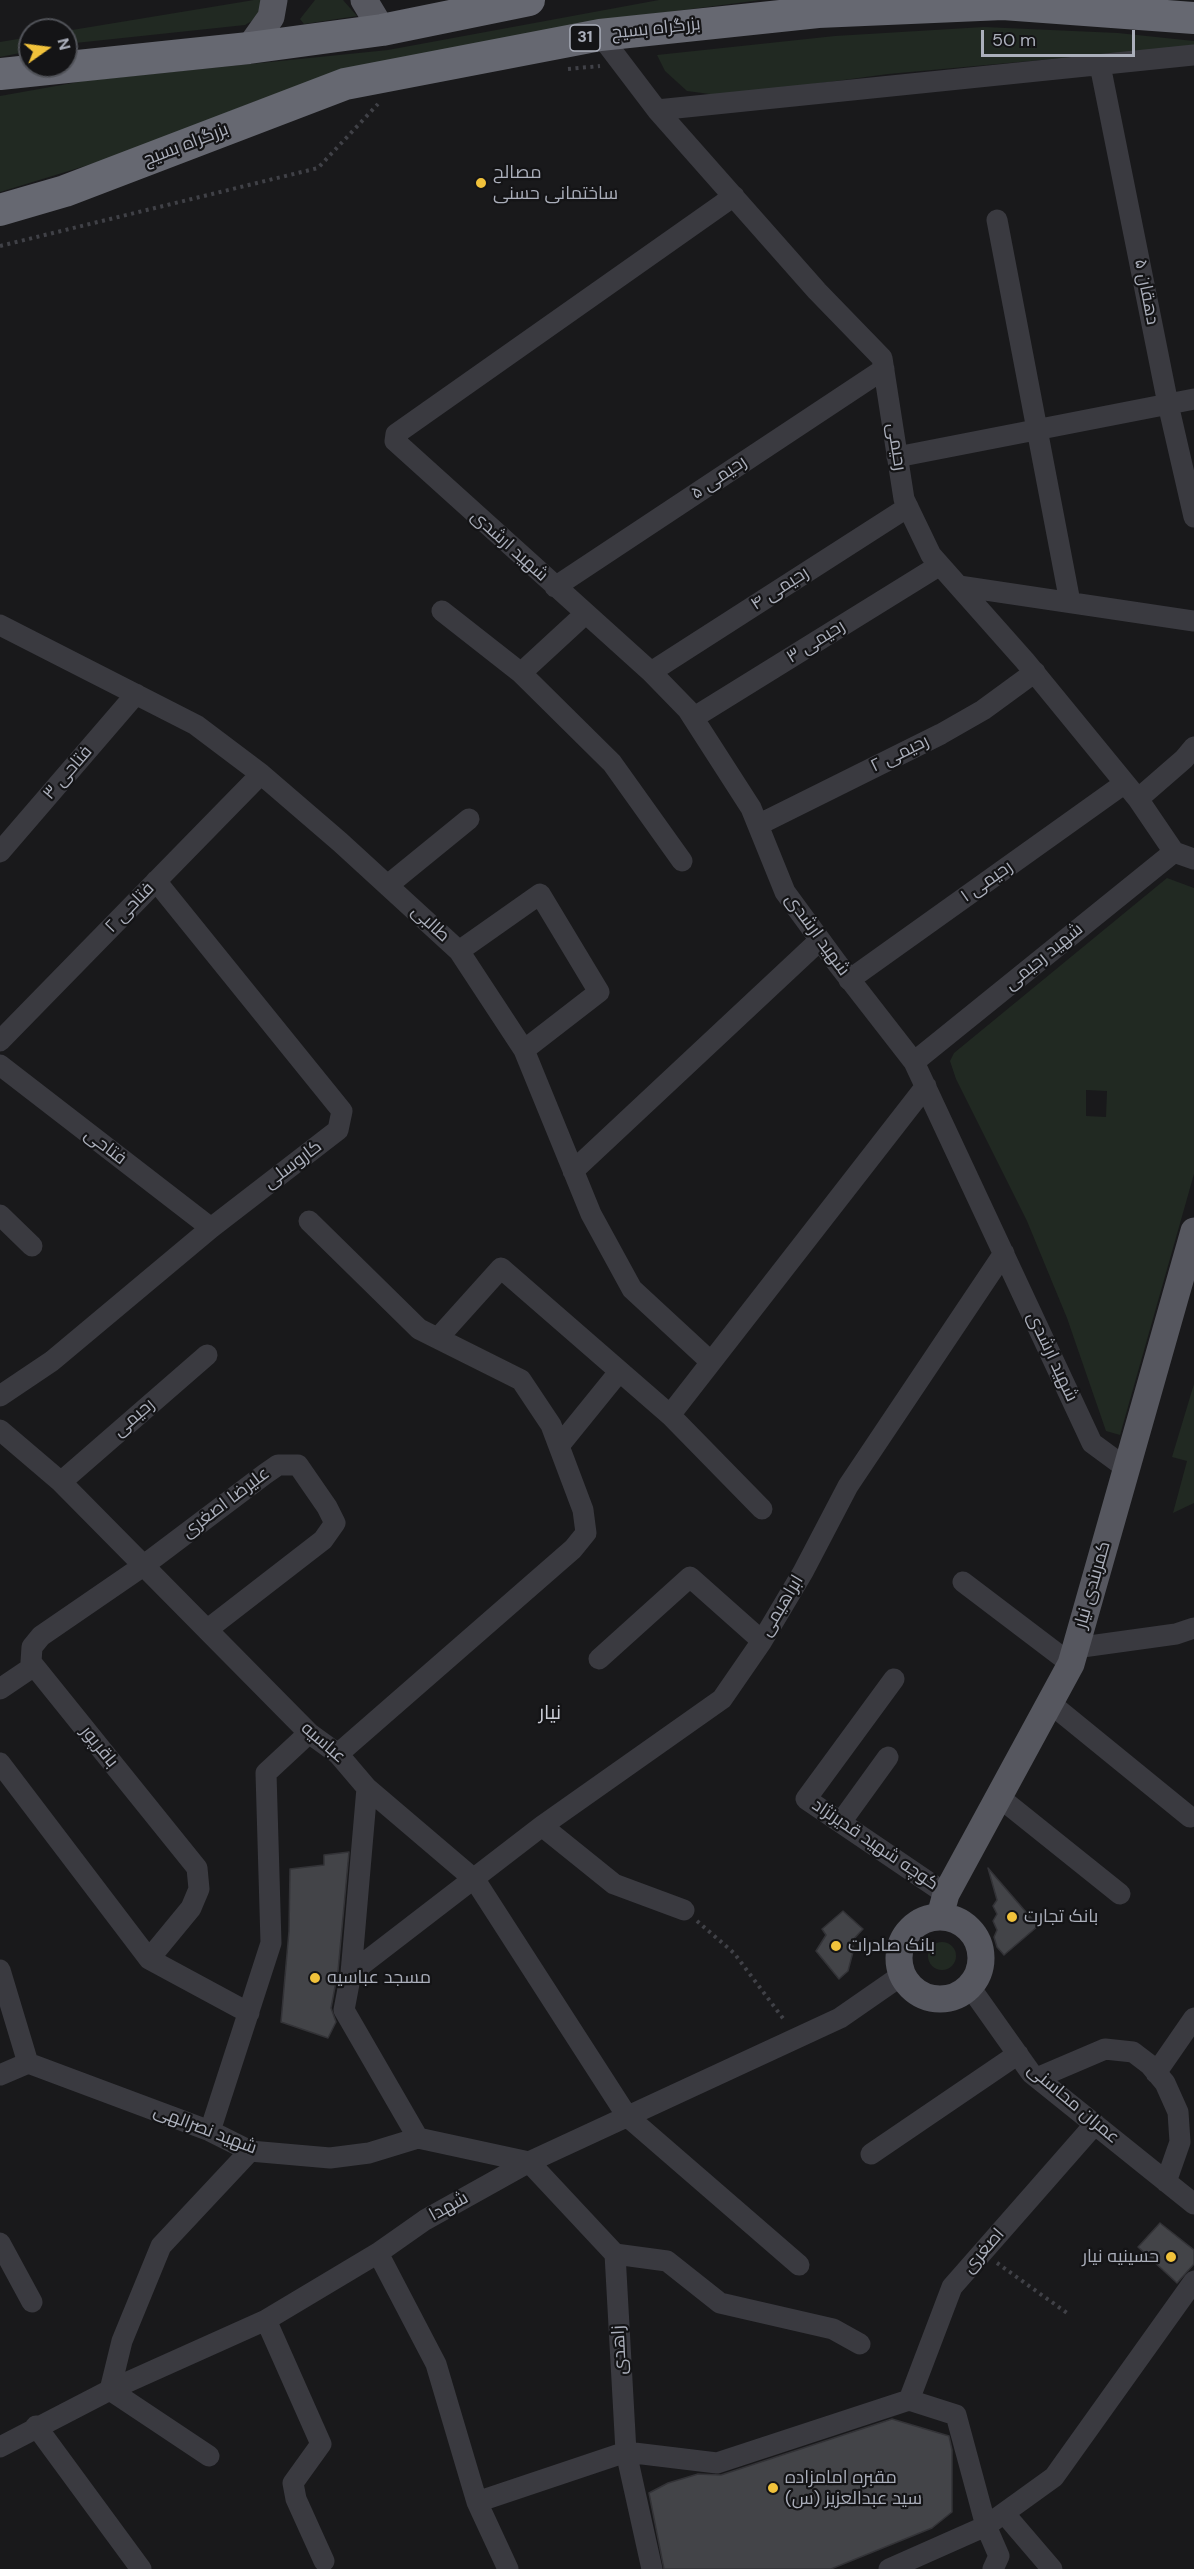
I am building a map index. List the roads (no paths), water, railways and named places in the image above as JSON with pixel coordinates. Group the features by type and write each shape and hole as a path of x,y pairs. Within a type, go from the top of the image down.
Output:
{"highway":[{"path":"0,74 249,48 381,30 529,0"},
{"name":"بزرگراه بسیج","path":"0,210 65,191 345,84 600,35 818,12 1003,4 1109,13 1184,11"}],"main road":[{"path":"249,48 271,17 274,0"},
{"path":"364,0 381,30"},
{"name":"کمربندی نیار","path":"943,1905 1073,1656 1194,1231"},
{"path":"943,1905 975,1935 980,1948 981,1962 978,1976 970,1987 959,1995 933,1999 920,1995 902,1975 898,1955 905,1935 943,1905"}],"street":[{"name":"رحیمی","path":"600,35 657,110 817,291 882,358 897,457 908,507 931,555 1035,672 1184,856"},
{"path":"657,110 1194,56"},
{"name":"دهقان ۵","path":"1100,65 1168,404 1194,517"},
{"name":"شهید ارشدی","path":"735,196 396,434 395,441 651,672 693,718 751,808 785,892 849,980 914,1062 1092,1443 1126,1468"},
{"path":"997,220 1070,602"},
{"name":"رحیمی ۵","path":"555,587 884,369"},
{"path":"897,457 1194,399"},
{"name":"رحیمی ۴","path":"651,672 908,507"},
{"name":"رحیمی ۳","path":"693,718 940,565"},
{"path":"959,586 1194,621"},
{"path":"442,611 521,673 612,763 682,861"},
{"path":"521,673 585,614"},
{"name":"طالبی","path":"0,625 196,725 261,774 388,885 459,951 524,1050 591,1214 632,1289 711,1362"},
{"name":"رحیمی ۲","path":"758,825 941,734 983,710 1035,672"},
{"name":"فتاحی ۳","path":"0,852 136,694"},
{"name":"رحیمی ۱","path":"849,980 1132,791 1184,759 1194,747"},
{"name":"فتاحی ۲","path":"0,1041 261,774"},
{"path":"388,885 469,819"},
{"name":"شهید رحیمی","path":"914,1062 1184,856"},
{"name":"کاروسلی","path":"0,1396 52,1361 211,1228 338,1130 342,1111 156,881"},
{"path":"459,951 540,894 599,992 524,1050"},
{"path":"573,1171 820,940"},
{"name":"فتاحی","path":"0,1065 211,1228"},
{"path":"670,1415 926,1086"},
{"path":"0,1215 32,1246"},
{"path":"309,1221 419,1329 521,1380 551,1425 583,1510 586,1533 573,1549 338,1754"},
{"name":"ابراهیمی","path":"351,1973 475,1880 542,1826 722,1699 762,1641 803,1572 848,1486 1004,1253"},
{"path":"438,1338 501,1269 670,1415 762,1509"},
{"name":"رحیمی","path":"61,1482 207,1355"},
{"path":"559,1446 619,1372"},
{"name":"عباسیه","path":"0,1430 61,1482 309,1733 338,1754 367,1788 475,1880 627,2116 799,2265"},
{"name":"علیرضا اصغری","path":"143,1566 278,1465 298,1465 327,1507 335,1523 323,1540 208,1629"},
{"path":"0,1689 34,1666 30,1662 32,1647 41,1636 143,1566"},
{"path":"599,1659 690,1577 762,1641"},
{"path":"963,1582 1073,1656 1194,1628"},
{"name":"باقرپور","path":"34,1666 197,1868 199,1889 191,1908 149,1959"},
{"name":"کوچه شهید قدیرنژاد","path":"894,1679 806,1799 841,1822 943,1905"},
{"path":"1050,1703 1190,1817"},
{"path":"210,2131 271,1943 266,1773 309,1733"},
{"path":"841,1822 888,1757"},
{"path":"0,1763 149,1959 249,2013"},
{"path":"367,1788 351,1973 344,2010 418,2138 529,2162 615,2254 667,2261 720,2303 833,2329 860,2344"},
{"path":"999,1797 1120,1894"},
{"path":"542,1826 614,1884 684,1910"},
{"path":"0,1970 28,2063 0,2075"},
{"name":"شهدا","path":"0,2447 36,2426 110,2390 266,2320 378,2253 425,2220 529,2162 840,2018 902,1975"},
{"name":"عمران محاسنی","path":"970,1987 1037,2078 1194,2204"},
{"path":"1156,2073 1194,2018"},
{"path":"1037,2078 1105,2049 1132,2052 1165,2083 1178,2112 1180,2142 1166,2182"},
{"path":"871,2154 1018,2054"},
{"name":"شهید نصرالهی","path":"28,2063 210,2131 250,2151 330,2158 369,2153 418,2138"},
{"name":"اصغری","path":"909,2400 952,2288 1095,2124"},
{"path":"209,2456 110,2390 122,2340 161,2246 250,2151"},
{"path":"0,2243 32,2302"},
{"path":"378,2253 436,2364 477,2502 508,2569"},
{"name":"زاهدی","path":"615,2254 626,2452 652,2569"},
{"path":"889,2569 986,2526 1054,2477 1194,2281"},
{"path":"266,2320 321,2444 293,2483 296,2499 324,2561"},
{"path":"477,2502 626,2452 717,2463 909,2400 956,2415 986,2526 999,2556 993,2569"},
{"path":"36,2426 141,2569"},
{"path":"1004,2513 1052,2569"}],"place":[{"name":"مصالح ساختمانی حسنی","path":"481,183"},
{"name":"بانک تجارت","path":"1012,1917"},
{"name":"بانک صادرات","path":"836,1946"},
{"name":"مسجد عباسیه","path":"315,1978"},
{"name":"حسینیه نیار","path":"1171,2257"},
{"name":"مقبره امامزاده سید عبدالعزیز (س)","path":"773,2488"}],"district":[{"name":"نیار","path":"550,1714"}]}
